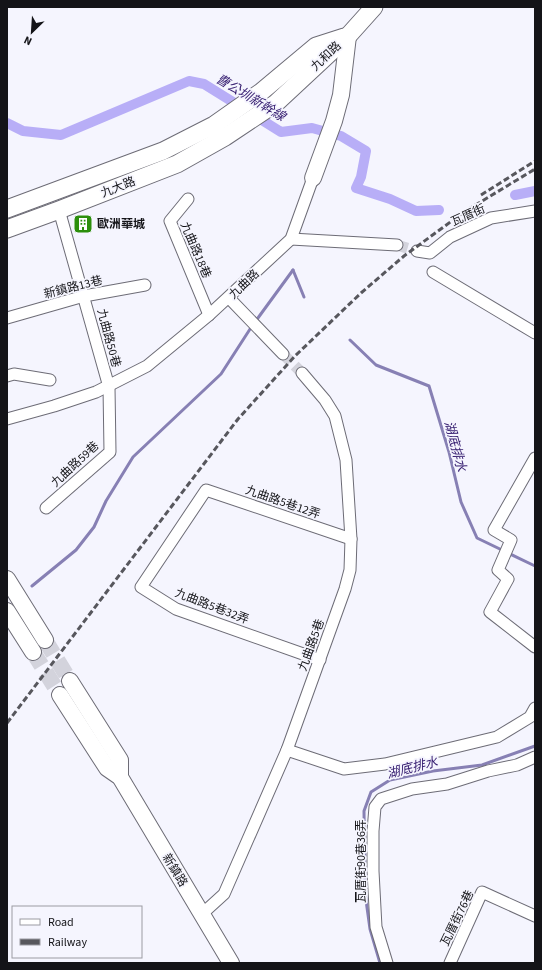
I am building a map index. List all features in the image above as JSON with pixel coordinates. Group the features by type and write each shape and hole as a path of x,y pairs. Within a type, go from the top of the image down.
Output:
{"main road":[{"name":"九和路","path":"220,131 276,103 348,36 374,7"},
{"path":"220,131 262,92 316,46 348,36"},
{"name":"九大路","path":"7,209 220,131"},
{"name":"九大路","path":"7,229 177,164 220,131"}],"street":[{"name":"九曲路","path":"7,419 54,406 108,387 147,366 209,316 291,239 334,121 341,96 348,36"},
{"name":"九曲路18巷","path":"188,199 170,221 209,316"},
{"name":"九曲路50巷","path":"59,210 108,387"},
{"name":"瓦厝街","path":"417,252 430,253 450,237 491,218 535,211"},
{"path":"291,239 397,245"},
{"path":"433,272 535,333"},
{"name":"新鎮路13巷","path":"7,318 84,296 145,285"},
{"path":"229,298 283,354"},
{"name":"九曲路5巷","path":"202,914 224,894 287,750 346,589 350,570 351,539 346,460 335,416 325,400 302,373"},
{"path":"7,376 14,374 50,380"},
{"name":"九曲路59巷","path":"46,508 110,452 108,387"},
{"path":"534,462 494,530 510,540 498,570 508,579 490,612 535,647"},
{"name":"九曲路5巷12弄","path":"206,490 351,539"},
{"name":"九曲路5巷32弄","path":"206,490 141,587 176,609 320,660"},
{"path":"7,579 45,640"},
{"path":"7,611 33,652"},
{"name":"新鎮路","path":"70,681 120,760 120,777"},
{"name":"新鎮路","path":"60,695 107,768 120,777 231,963"},
{"path":"287,750 344,769 385,764 497,737 530,717 535,708"},
{"name":"瓦厝街90巷36弄","path":"387,963 376,926 372,871 375,807 381,798 412,789 447,784 488,771 517,765 535,757"},
{"name":"瓦厝街76巷","path":"450,963 482,892 535,916"}],"waterway":[{"name":"曹公圳新幹線","path":"7,123 23,131 61,135 189,81 204,84 281,132 312,128 341,136 366,151 361,177 356,188 390,199 416,211 439,210"},
{"name":"曹公圳新幹線","path":"515,195 535,191"},
{"name":"湖底排水","path":"293,270 304,297"},
{"path":"255,322 293,270"},
{"path":"32,586 76,550 94,527 106,501 133,457 221,374 252,326"},
{"name":"湖底排水","path":"350,340 376,365 429,386 449,452 461,502 477,538 535,566"},
{"name":"湖底排水","path":"380,963 370,929 365,893 364,811 371,792 390,780 433,771 482,765 535,746"}],"tunnel":[{"path":"397,245 417,251"},
{"path":"283,354 302,373"},
{"path":"45,640 70,681"},
{"path":"33,652 60,695"}],"railway":[{"path":"481,195 535,161"},
{"path":"7,723 238,419 295,356 361,293 404,256 464,212 535,169"}],"place":[{"name":"歐洲華城","path":"83,224"}]}
